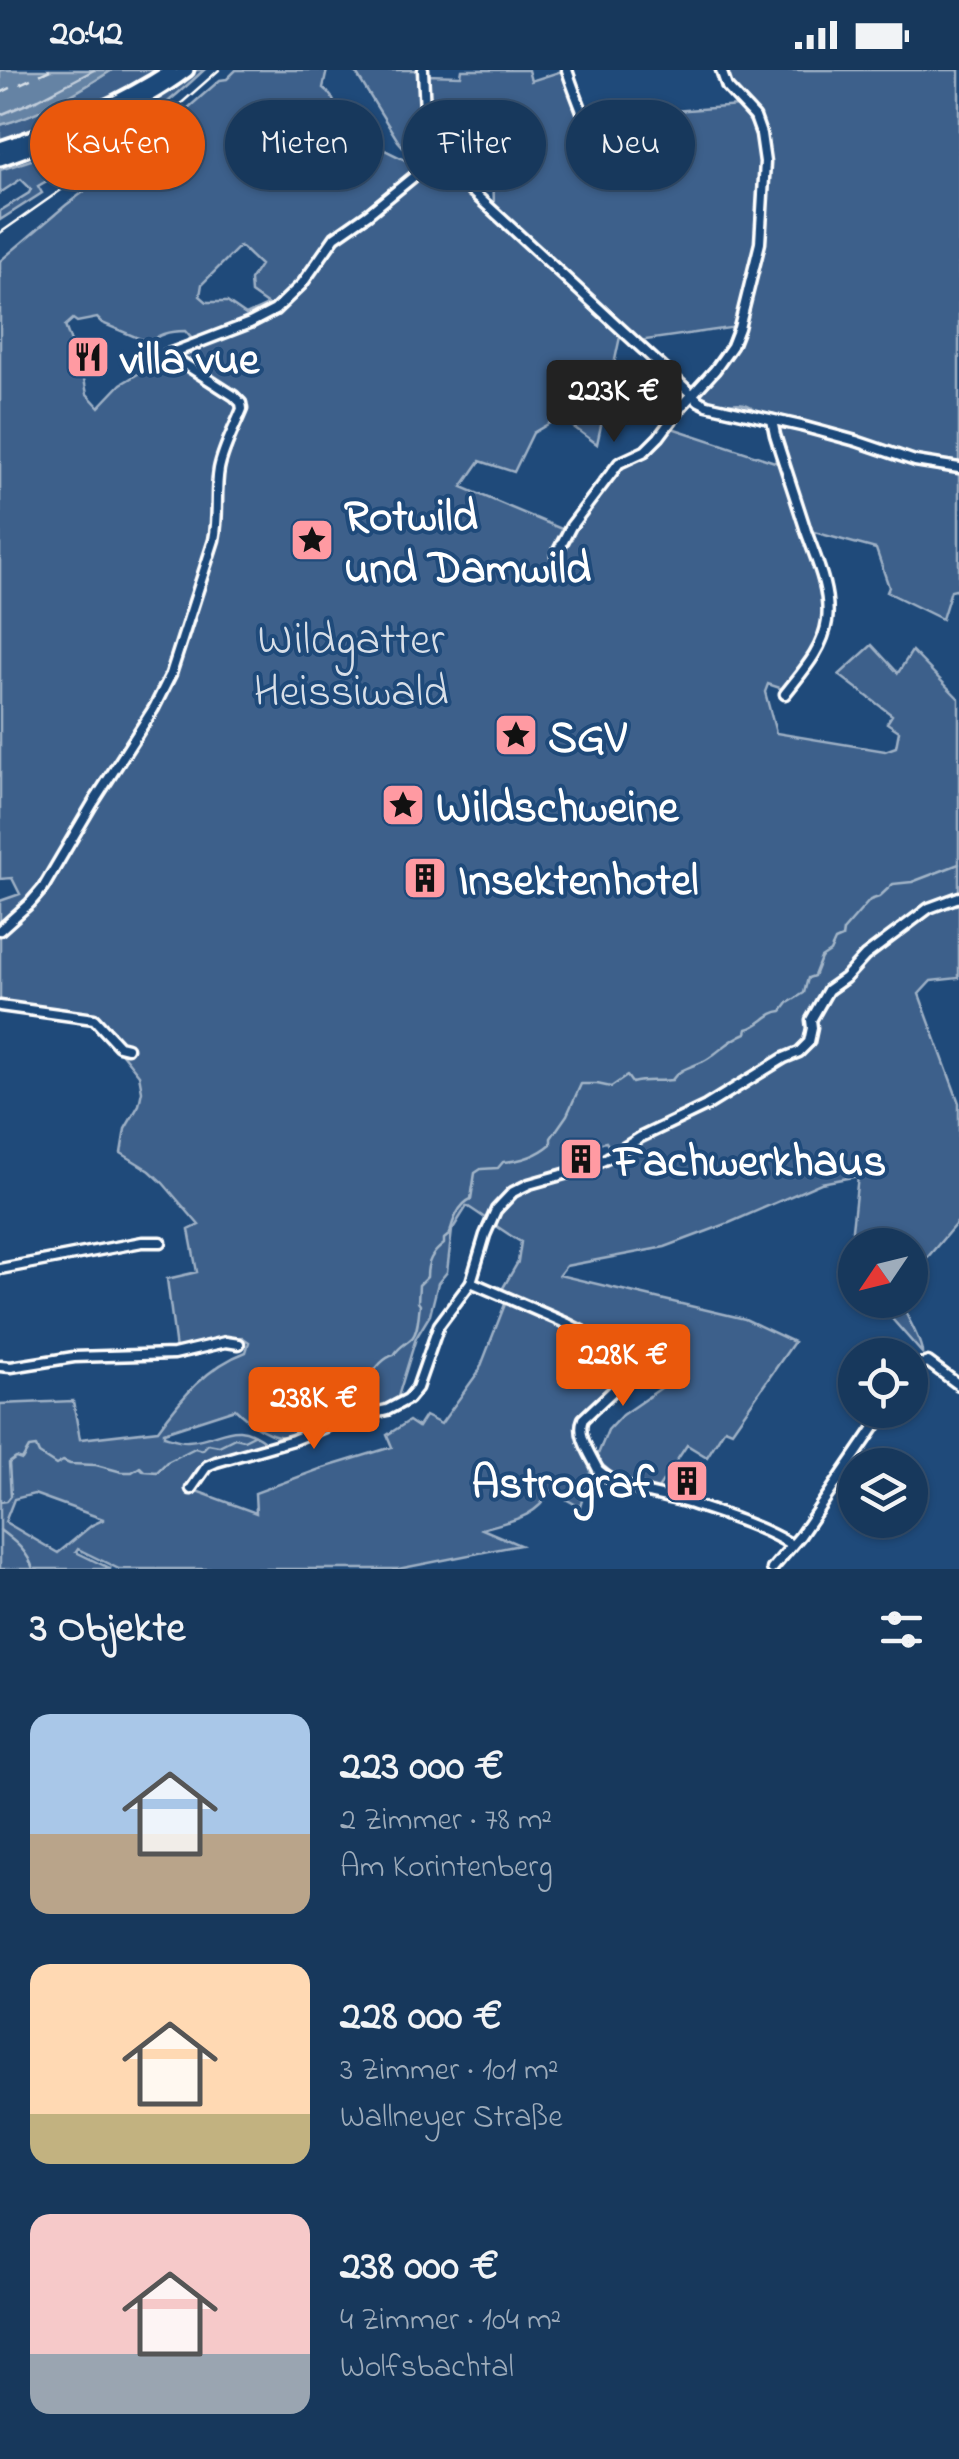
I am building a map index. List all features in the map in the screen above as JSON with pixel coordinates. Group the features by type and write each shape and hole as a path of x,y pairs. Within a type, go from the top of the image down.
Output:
{"main road":[{"path":"0,148 56,131 171,70"},
{"path":"0,159 100,121 186,70"}],"street":[{"path":"423,70 424,100"},
{"path":"568,70 576,100"},
{"path":"556,555 571,526 619,463 652,444 732,346 762,228 766,178 762,134 750,109 727,87 721,70"},
{"path":"0,930 43,888 154,708 171,674 214,540 219,471 242,404 169,354 275,310 295,292 335,237 403,187"},
{"path":"470,190 707,406 959,468"},
{"path":"772,420 827,600 823,635 812,659 785,694"},
{"path":"191,1489 207,1466 216,1462 293,1440 339,1421 387,1410 408,1399 417,1388 438,1325 471,1282 496,1210 513,1192 606,1159 799,1052 809,1042 811,1020 828,990 865,956 929,908 959,897"},
{"path":"0,1006 94,1019 119,1046 128,1048"},
{"path":"0,1269 142,1242 161,1242"},
{"path":"471,1282 633,1357 636,1370 580,1426 602,1474 620,1484 777,1536 792,1545"},
{"path":"0,1366 74,1357 174,1354 226,1342 239,1344"},
{"path":"928,1362 959,1385"},
{"path":"772,1569 873,1428"}],"green space":[{"path":"112,70 157,70 104,100 62,100"},
{"path":"196,70 204,70 170,100 150,100"},
{"name":"Wildgatter Heissiwald","path":"236,70 327,70 323,88 332,100 225,100 225,190 383,190 383,149 403,158 403,190 464,190 621,332 597,444 560,417 533,433 514,472 480,461 462,487 571,533 622,463 646,452 669,427 787,466 779,426 854,444 920,467 959,472 959,593 951,590 942,619 887,592 889,587 876,549 803,529 823,598 820,627 802,665 783,689 768,684 765,692 776,733 885,751 896,747 899,731 887,723 892,715 839,675 872,645 898,673 912,651 959,699 959,978 931,981 919,994 959,1103 959,1220 928,1257 928,1228 852,1228 858,1176 821,1183 665,1247 566,1266 559,1275 745,1319 794,1342 732,1431 725,1428 707,1457 687,1445 656,1492 622,1482 596,1459 608,1430 622,1415 680,1375 500,1293 518,1262 521,1242 467,1206 452,1230 447,1272 438,1283 430,1315 416,1338 397,1400 292,1437 262,1430 235,1409 164,1432 164,1436 188,1441 236,1430 256,1435 267,1443 212,1459 188,1488 256,1513 255,1493 392,1447 387,1435 409,1421 418,1427 425,1416 441,1424 479,1371 507,1299 632,1360 633,1370 577,1424 593,1463 580,1507 551,1491 530,1513 482,1529 520,1545 398,1569 119,1569 78,1549 76,1552 111,1569 0,1569 0,1404 73,1401 80,1439 158,1430 196,1384 246,1352 249,1342 242,1337 176,1350 167,1279 197,1272 189,1230 199,1225 150,1171 121,1153 125,1129 142,1091 139,1075 118,1049 122,1044 97,1016 0,1003 0,901 20,894 12,878 0,879 0,261 86,190 205,190 205,100 197,100","holes":["240,246 260,265 250,280 251,293 268,305 246,315 227,302 207,302 200,296 202,284","97,318 150,343 176,331 185,331 192,339 163,349 165,358 121,384 99,407 87,394 65,326 73,319 77,322","606,1142 615,1156 599,1167 571,1175 567,1155 572,1150","34,1494 103,1519 103,1520 58,1553 5,1522 14,1499"]},
{"path":"354,70 419,70 420,100 403,100 403,147 383,117 383,100 373,100"},
{"path":"462,70 528,70 531,81 565,70 574,100 566,100 566,190 695,190 695,109 739,106 751,123 760,149 763,199 737,327 639,341 494,208 494,190 546,190 546,100 427,100 426,75 461,76"},
{"path":"724,70 959,70 959,465 927,460 759,413 744,404 715,404 699,396 726,359 764,232 766,143 756,115 729,86"},
{"path":"29,115 30,131 0,143 0,125"},
{"path":"30,160 30,188 21,179 0,193 0,170"},
{"path":"29,193 42,193 0,220 0,211"},
{"path":"891,1318 908,1318 918,1338 909,1338"}],"water":[{"path":"0,70 112,70 62,100 30,100 30,115 0,125"}],"waterway":[{"path":"260,1427 276,1410 310,1401 321,1405 372,1377 380,1363 412,1338 418,1322 419,1285 427,1277 431,1258 450,1234 460,1209 471,1199 475,1173 529,1157 551,1144 581,1084 611,1087 627,1076 632,1083 672,1080 804,993 821,958 842,938 843,931 870,900 893,884 912,882 959,864"},
{"path":"0,1502 11,1496 9,1463 16,1458 22,1460 29,1448 36,1447 39,1454 56,1465 63,1461 122,1472 140,1467 157,1472 167,1462 195,1448 202,1450 208,1444 219,1446 254,1435"},
{"path":"0,1530 24,1551 33,1569"}],"ferry route":[{"path":"0,93 50,70"}],"railway":[{"path":"0,233 168,115 219,70"}],"place":[{"name":"villa vue","path":"88,357"},
{"name":"Rotwild und Damwild","path":"312,540"},
{"name":"SGV","path":"516,735"},
{"name":"Wildschweine","path":"403,805"},
{"name":"Insektenhotel","path":"425,878"},
{"name":"Fachwerkhaus","path":"581,1159"},
{"name":"Astrograf","path":"687,1481"}]}
